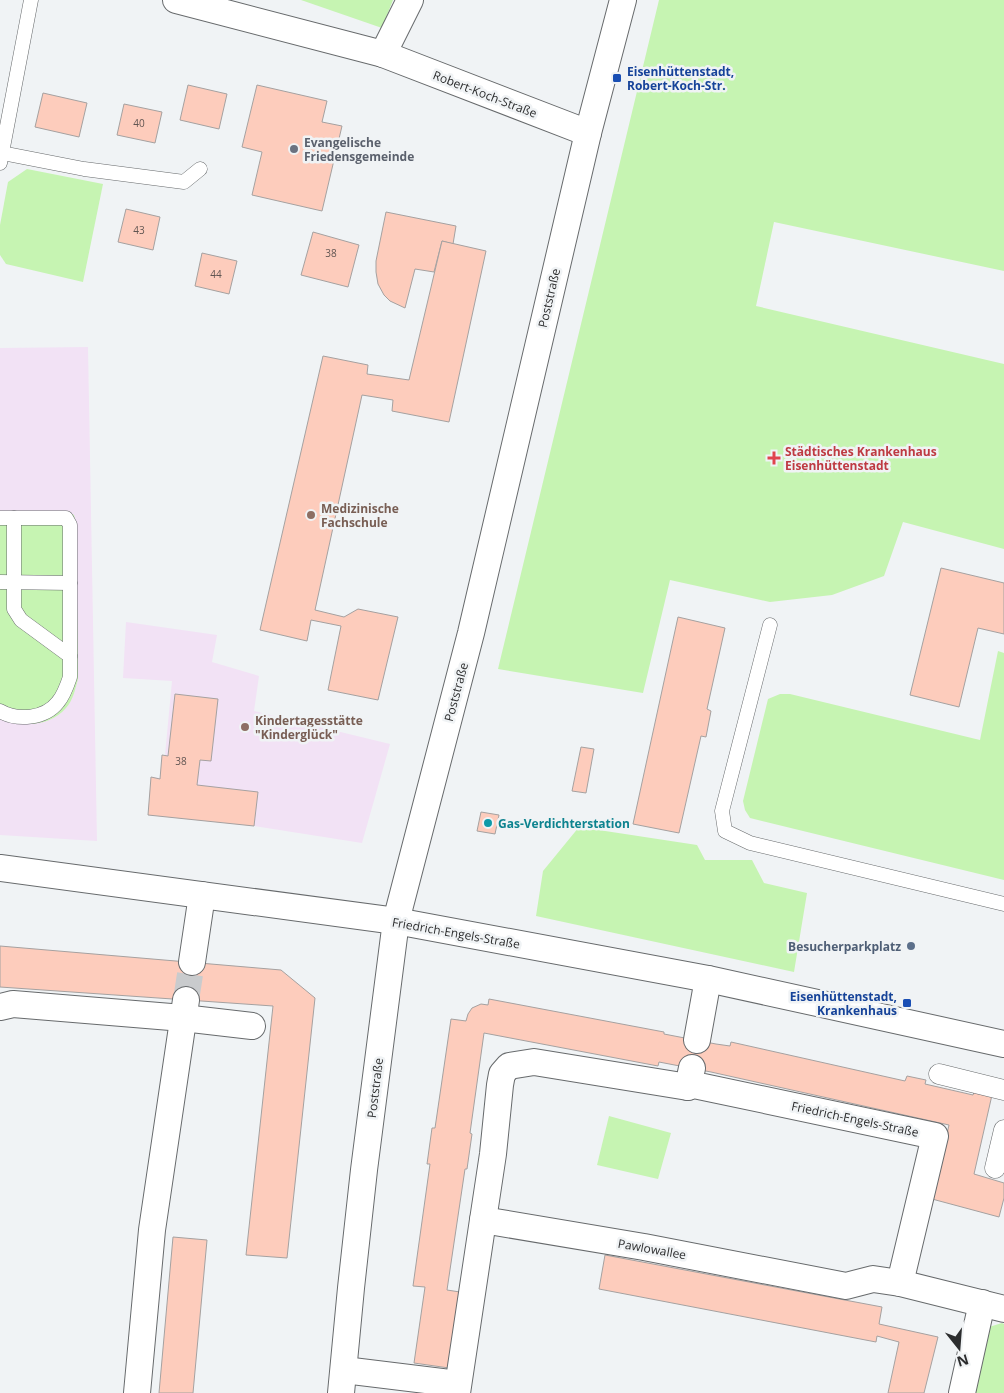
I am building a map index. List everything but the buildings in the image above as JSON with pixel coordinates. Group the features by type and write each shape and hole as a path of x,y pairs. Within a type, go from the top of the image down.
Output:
{"street":[{"name":"Robert-Koch-Straße","path":"176,0 383,54 588,134"},
{"path":"383,54 410,0"},
{"name":"Poststraße","path":"342,1381 364,1170 396,921 471,633 588,134 623,0"},
{"name":"Friedrich-Engels-Straße","path":"0,868 396,921 708,979 1004,1044"},
{"path":"192,962 202,895"},
{"path":"698,1040 708,979"},
{"path":"0,1007 13,1004 185,1009 252,1026"},
{"path":"137,1393 152,1230 185,1009"},
{"name":"Friedrich-Engels-Straße","path":"483,1220 502,1074 509,1066 534,1062 690,1078 694,1085 935,1136 900,1282"},
{"path":"939,1074 1004,1090"},
{"path":"995,1168 1004,1130"},
{"path":"342,1381 458,1389 483,1220"},
{"name":"Pawlowallee","path":"483,1220 644,1247 846,1286 873,1279 900,1282 997,1303 962,1393"}],"lane":[{"path":"31,0 1,158 184,182 200,169"},
{"path":"0,711 8,716 21,719 46,712 57,704 64,693 70,677 70,656 70,583 70,525 66,518 7,518 7,582 14,609 21,620 70,656"},
{"path":"7,582 70,583"},
{"path":"770,625 722,811 726,831 750,843 1004,904"}],"shaded area":[{"path":"88,347 97,841 0,835 0,348"},
{"name":"Kindertagesstätte \"Kinderglück\"","path":"126,622 217,635 212,662 259,676 254,711 390,744 362,843 254,826 148,815 151,777 160,778 162,755 165,755 172,681 123,678"}],"green space":[{"path":"301,0 393,0 382,28"},
{"path":"659,0 1004,0 1004,271 774,222 756,306 1004,364 1004,549 903,522 884,576 832,595 770,602 670,580 643,693 498,669"},
{"path":"27,169 103,184 83,282 6,264 0,255 0,225 8,182"},
{"path":"66,511 74,515 76,524 78,679 74,695 66,708 51,719 34,724 8,721 0,717 0,512"},
{"path":"998,651 1004,653 1004,880 750,818 745,810 743,801 768,699 780,694 790,694 980,740"},
{"path":"579,827 697,845 705,860 752,860 764,883 807,893 794,972 536,916 543,871"},
{"path":"609,1116 671,1133 658,1179 597,1165"},
{"path":"1004,1324 1004,1393 971,1393 989,1327"}],"tunnel":[{"path":"186,1000 192,962"}],"place":[{"name":"Eisenhüttenstadt, Robert-Koch-Str.","path":"617,78"},
{"name":"Evangelische Friedensgemeinde","path":"294,149"},
{"name":"Städtisches Krankenhaus Eisenhüttenstadt","path":"774,458"},
{"name":"Medizinische Fachschule","path":"311,515"},
{"name":"Kindertagesstätte \"Kinderglück\"","path":"245,727"},
{"name":"Gas-Verdichterstation","path":"488,823"},
{"name":"Besucherparkplatz","path":"911,946"},
{"name":"Eisenhüttenstadt, Krankenhaus","path":"907,1003"}]}
